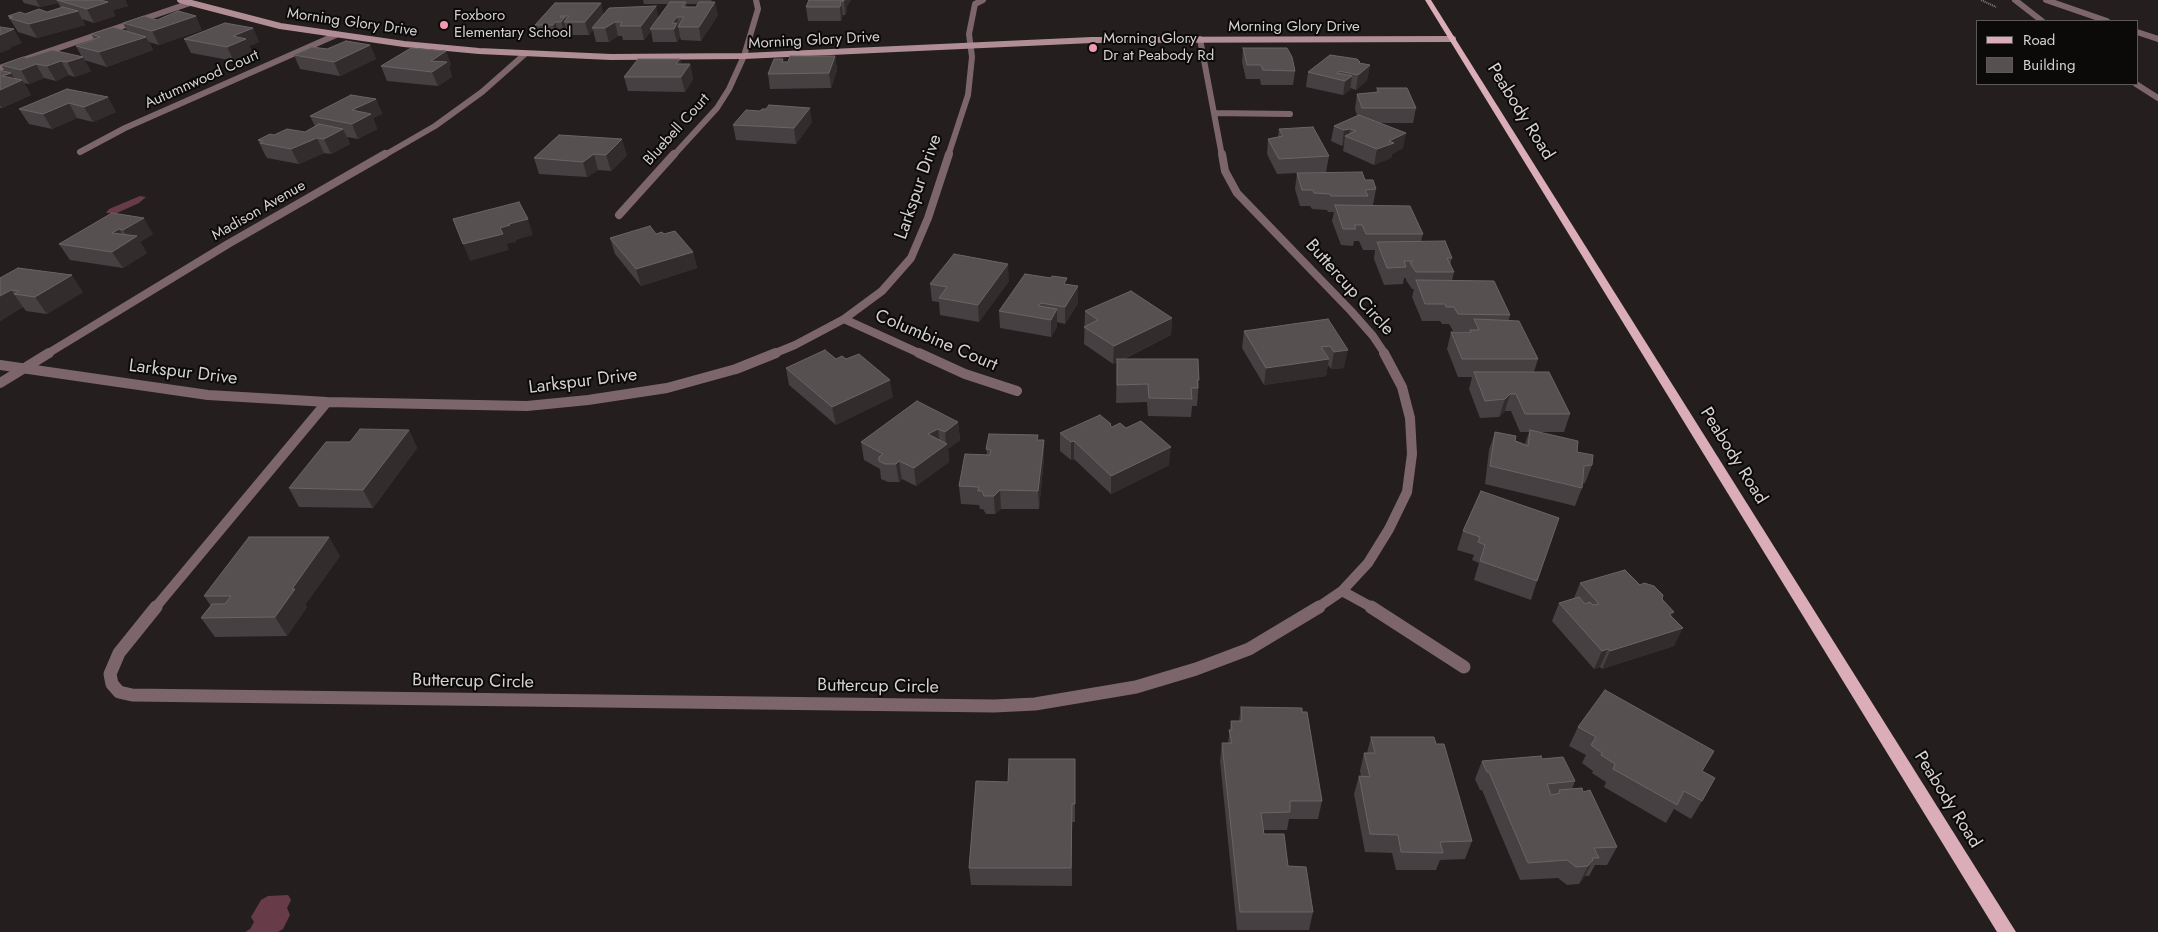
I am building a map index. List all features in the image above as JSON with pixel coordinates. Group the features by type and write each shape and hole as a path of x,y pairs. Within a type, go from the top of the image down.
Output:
{"main road":[{"name":"Peabody Road","path":"1428,0 2007,932"}],"street":[{"name":"Morning Glory Drive","path":"180,0 247,19 336,35 404,44 525,54 611,57 744,56 1092,40 1453,39"},
{"name":"Bluebell Court","path":"618,214 717,108 729,90 744,56 758,9 756,0"},
{"name":"Larkspur Drive","path":"0,365 208,395 327,402 527,406 588,400 657,389 736,370 795,345 844,319 882,291 911,258 928,218 968,95 972,57 968,34 976,4 983,0"},
{"path":"2015,0 2041,20"},
{"path":"2046,0 2104,20"},
{"path":"0,68 190,3"},
{"path":"2138,32 2158,39"},
{"name":"Autumnwood Court","path":"80,152 125,128 336,35"},
{"name":"Buttercup Circle","path":"327,402 118,653 110,674 112,684 118,692 132,695 242,697 974,706 1035,704 1136,687 1196,669 1249,649 1300,620 1342,591 1368,564 1389,529 1407,492 1412,454 1410,418 1404,395 1391,363 1373,336 1237,193 1225,171 1200,39"},
{"name":"Madison Avenue","path":"0,383 228,244 435,126 482,92 525,54"},
{"path":"2138,85 2158,98"},
{"path":"1214,113 1290,114"},
{"name":"Columbine Court","path":"844,319 965,374 1017,391"},
{"path":"1342,591 1384,614 1464,667"}],"shaded area":[{"path":"140,196 146,197 139,203 117,213 106,213 109,209"},
{"path":"288,895 291,900 287,908 290,915 283,929 278,932 245,932 250,929 254,922 251,917 261,900 268,896"}],"building":[{"path":"57,0 100,0 108,2 87,9"},
{"path":"809,0 844,1 841,1 840,7 806,7"},
{"path":"670,2 686,2 682,7 696,7 699,2 715,2 699,27 678,27 684,17 677,17 672,23 677,23 674,29 650,29"},
{"path":"555,3 601,3 585,22 564,22 569,16 561,16 565,17 561,22 555,22 553,25 535,25"},
{"path":"656,6 641,26 620,26 622,22 615,22 605,28 592,28 609,8"},
{"path":"63,7 78,11 29,24 9,18 13,17 8,16 20,12 25,14 39,9 47,12"},
{"path":"178,11 196,16 152,31 123,23 144,16 157,20"},
{"path":"225,23 253,28 233,36 246,39 227,47 184,39"},
{"path":"0,27 14,29 0,35"},
{"path":"113,27 146,37 99,52 76,46 100,37 91,34"},
{"path":"346,41 370,45 334,62 294,55 312,47 327,49"},
{"path":"411,48 446,51 431,61 447,62 432,72 381,66"},
{"path":"1243,48 1287,48 1292,57 1295,71 1263,70 1261,65 1247,65"},
{"path":"52,50 83,57 47,66 36,64 21,70 1,65 23,57 27,58"},
{"path":"1330,55 1357,59 1359,63 1370,65 1358,75 1339,71 1337,73 1352,76 1345,81 1308,72"},
{"path":"790,56 835,56 829,73 768,74 774,59 783,59 782,62 788,62"},
{"path":"638,59 680,59 676,64 690,64 681,77 624,77"},
{"path":"0,70 11,73 2,76 22,80 0,90"},
{"path":"1377,88 1407,88 1416,108 1362,108 1357,94 1379,92"},
{"path":"67,89 108,97 84,107 69,103 43,114 19,109"},
{"path":"351,95 376,99 352,110 371,114 352,124 310,116"},
{"path":"769,105 810,108 794,128 733,125 746,110 760,111 766,109"},
{"path":"1359,115 1406,133 1389,141 1394,143 1377,149 1345,136 1356,131 1344,130 1334,126"},
{"path":"319,124 343,129 324,139 317,138 291,149 260,143 263,141 258,140 287,129 305,132"},
{"path":"1313,127 1329,156 1279,159 1268,139 1283,136 1279,129"},
{"path":"559,135 622,139 606,155 594,154 583,162 534,158"},
{"path":"1362,172 1365,180 1373,180 1376,189 1365,190 1368,196 1331,196 1330,194 1314,193 1313,190 1302,190 1297,173"},
{"path":"519,202 528,219 500,228 503,234 463,244 453,219"},
{"path":"1335,205 1410,206 1423,234 1366,234 1362,225 1354,225 1356,229 1343,229"},
{"path":"112,213 144,218 123,230 119,229 112,233 137,236 112,252 59,244"},
{"path":"650,226 656,234 675,231 693,252 636,269 610,238"},
{"path":"1445,241 1452,258 1447,258 1454,272 1416,272 1410,263 1413,261 1404,261 1406,267 1387,268 1377,242"},
{"path":"954,254 1008,264 978,305 939,298 947,287 930,284"},
{"path":"18,268 72,275 35,297 14,294 19,291 11,290 0,296 0,278"},
{"path":"1025,274 1051,278 1052,276 1067,278 1064,284 1078,286 1065,307 1041,303 1038,306 1057,309 1051,320 999,311"},
{"path":"1416,280 1494,281 1510,315 1458,314 1454,307 1446,307 1445,304 1425,304"},
{"path":"1131,291 1172,318 1114,346 1084,327 1098,320 1085,311"},
{"path":"1328,319 1348,350 1334,352 1330,346 1321,347 1329,359 1266,368 1244,331"},
{"path":"1474,319 1519,321 1538,359 1462,359 1451,332 1479,330"},
{"path":"825,350 836,359 842,356 846,359 859,354 890,380 832,407 786,368"},
{"path":"1117,359 1198,359 1198,388 1191,388 1192,399 1149,398 1148,384 1117,385"},
{"path":"1474,372 1549,372 1570,414 1525,414 1516,394 1510,394 1505,399 1485,401"},
{"path":"917,401 958,422 945,432 938,429 928,434 947,444 914,468 899,461 896,464 885,464 879,461 879,457 883,454 861,442"},
{"path":"1100,415 1112,427 1120,423 1126,428 1141,421 1171,447 1111,476 1074,441 1071,442 1060,433"},
{"path":"360,429 409,430 363,490 289,488 326,442 350,442"},
{"path":"1530,430 1578,441 1577,452 1593,455 1592,465 1584,466 1582,488 1490,466 1495,432 1516,436 1515,441 1528,446"},
{"path":"989,434 1038,435 1037,440 1044,440 1038,491 1000,490 994,496 984,496 982,491 978,491 979,487 959,486 965,454 990,455 991,450 986,449"},
{"path":"1481,491 1559,518 1537,581 1480,561 1485,545 1478,542 1480,537 1463,531"},
{"path":"249,537 329,537 292,589 295,589 275,617 201,618 212,604 225,604 231,596 204,596"},
{"path":"1625,570 1640,585 1644,583 1654,586 1663,595 1662,599 1674,612 1669,614 1683,628 1610,651 1608,649 1602,651 1559,603 1579,597 1585,604 1590,602 1593,605 1599,604 1580,583"},
{"path":"1605,690 1714,751 1702,771 1715,778 1702,801 1684,791 1677,805 1613,769 1615,764 1601,755 1602,753 1591,745 1596,737 1578,727"},
{"path":"1241,707 1302,708 1302,712 1307,712 1322,801 1290,801 1290,812 1261,813 1264,834 1284,834 1288,866 1306,867 1313,912 1240,912 1222,743 1232,743 1229,730 1232,730 1231,721 1242,721"},
{"path":"1371,737 1434,737 1436,744 1444,744 1472,841 1440,842 1443,853 1401,852 1398,835 1370,834 1359,776 1370,777 1364,753 1375,753"},
{"path":"1541,756 1542,759 1563,757 1575,781 1547,784 1551,795 1560,793 1559,790 1582,788 1583,792 1590,790 1617,847 1594,848 1599,858 1592,858 1593,860 1588,866 1576,867 1567,860 1528,863 1489,772 1487,772 1482,761"},
{"path":"1009,759 1075,759 1075,804 1072,804 1071,868 969,868 976,781 1008,782"}],"place":[{"name":"Foxboro Elementary School","path":"444,25"},
{"name":"Morning Glory Dr at Peabody Rd","path":"1093,48"}]}
